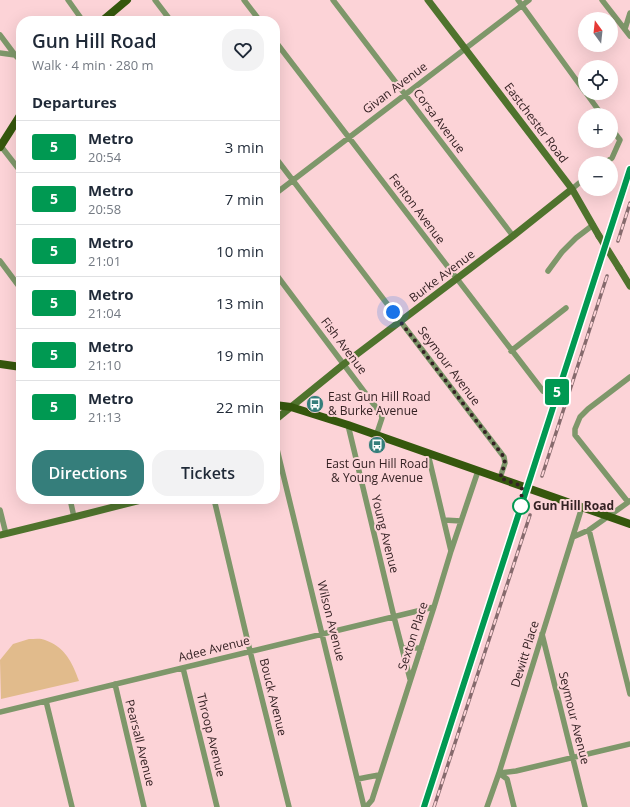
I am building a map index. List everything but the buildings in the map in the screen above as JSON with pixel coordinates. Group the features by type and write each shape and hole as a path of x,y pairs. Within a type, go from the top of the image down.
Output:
{"main road":[{"path":"108,16 127,0"},
{"name":"Eastchester Road","path":"428,0 572,189 630,286"},
{"path":"0,146 16,122"},
{"name":"Burke Avenue","path":"280,416 344,364 401,322 572,189"},
{"path":"0,364 16,366"},
{"path":"280,406 291,407 348,425 630,524"},
{"path":"3,535 125,504"}],"street":[{"path":"68,0 79,16"},
{"path":"155,0 167,16"},
{"path":"244,0 256,16"},
{"name":"Corsa Avenue","path":"333,0 513,236"},
{"name":"Givan Avenue","path":"280,190 466,49 520,2 529,0"},
{"path":"602,0 630,36"},
{"path":"520,2 578,82"},
{"path":"625,29 630,13"},
{"path":"0,35 15,55"},
{"name":"Fenton Avenue","path":"280,48 543,391"},
{"path":"0,53 15,55"},
{"path":"0,146 16,166"},
{"name":"Seymour Avenue","path":"280,163 504,457 505,463 500,478"},
{"name":"Burke Avenue","path":"572,189 578,184"},
{"path":"548,271 562,252 576,238 593,225"},
{"path":"0,261 16,282"},
{"name":"Fish Avenue","path":"280,280 382,414 376,436"},
{"path":"511,351 566,308"},
{"path":"573,538 589,530 629,502 575,435 575,429 580,417 588,409 630,377"},
{"name":"Young Avenue","path":"348,425 410,679"},
{"path":"428,454 451,551"},
{"name":"Wilson Avenue","path":"280,462 365,807"},
{"name":"Sexton Place","path":"365,807 372,800 478,471"},
{"path":"71,504 74,518"},
{"name":"Bouck Avenue","path":"215,504 289,807"},
{"name":"Dewitt Place","path":"487,807 582,507"},
{"path":"0,510 3,535"},
{"path":"444,520 461,521"},
{"path":"589,530 630,694"},
{"name":"Adee Avenue","path":"0,712 434,607"},
{"name":"Seymour Avenue","path":"542,634 585,807"},
{"path":"402,648 421,648"},
{"name":"Throop Avenue","path":"183,668 217,807"},
{"name":"Pearsall Avenue","path":"114,684 144,807"},
{"path":"46,701 72,807"},
{"path":"499,773 516,771 630,744"},
{"path":"499,773 507,779 514,807"},
{"path":"358,779 379,776"}],"shaded area":[{"path":"29,639 43,639 52,643 63,651 74,668 79,681 1,699 0,660 13,644"}],"railway":[{"path":"611,228 630,169"},
{"path":"618,241 630,203"},
{"path":"531,474 599,263"},
{"path":"542,476 607,276"},
{"path":"424,807 519,510"},
{"path":"434,807 530,515"}],"metro line":[{"name":"5","path":"424,807 630,169"}],"place":[{"name":"East Gun Hill Road & Burke Avenue","path":"315,404"},
{"name":"East Gun Hill Road & Young Avenue","path":"377,445"},
{"name":"Gun Hill Road","path":"521,506"}],"route":[{"path":"393,312 504,457 505,463 500,478 522,486 521,506"}]}
